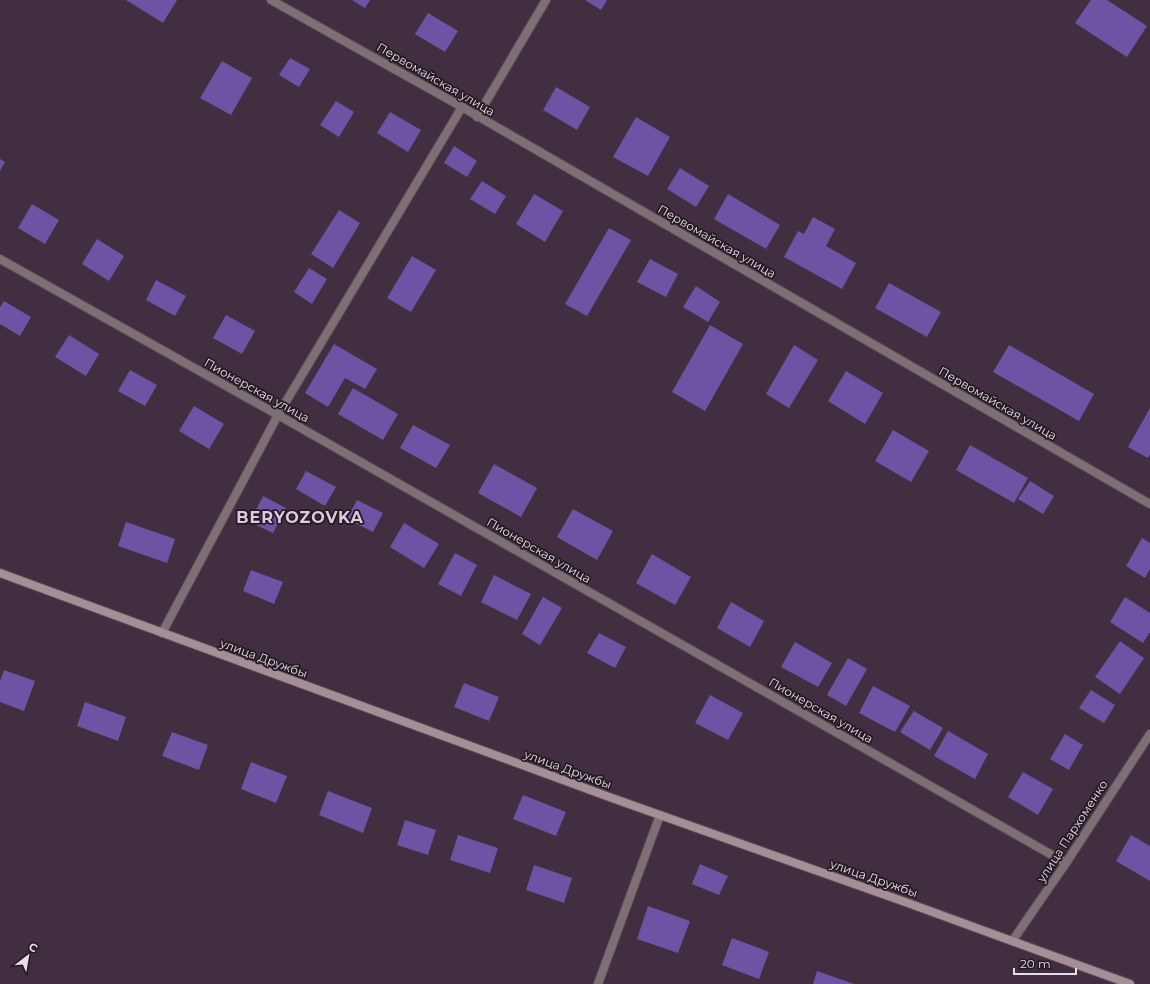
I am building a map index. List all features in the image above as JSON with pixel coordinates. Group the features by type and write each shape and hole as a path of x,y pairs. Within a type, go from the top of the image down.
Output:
{"main road":[{"name":"улица Дружбы","path":"0,572 162,633 660,815 1013,940 1130,984"}],"street":[{"name":"Первомайская улица","path":"271,0 462,107 1150,504"},
{"path":"477,117 546,0"},
{"path":"162,633 278,415 462,107"},
{"name":"Пионерская улица","path":"0,259 278,415 1066,863"},
{"name":"улица Пархоменко","path":"1013,940 1066,863 1150,734"},
{"path":"598,984 660,815"}],"building":[{"path":"126,0 177,0 163,23"},
{"path":"352,0 370,0 365,8"},
{"path":"585,0 607,0 601,10"},
{"path":"1091,0 1107,0 1147,26 1127,57 1075,23"},
{"path":"428,13 458,31 445,52 415,34"},
{"path":"290,58 310,69 299,87 279,75"},
{"path":"222,61 252,78 231,115 200,98"},
{"path":"556,87 590,107 577,130 543,110"},
{"path":"336,101 354,112 339,137 320,125"},
{"path":"390,112 421,130 408,152 377,133"},
{"path":"636,117 670,137 648,176 613,157"},
{"path":"454,146 477,161 467,177 444,163"},
{"path":"0,159 5,162 0,171"},
{"path":"680,168 709,186 696,207 667,189"},
{"path":"482,181 506,196 495,214 470,199"},
{"path":"534,194 563,211 545,242 516,224"},
{"path":"728,194 780,225 766,249 714,219"},
{"path":"32,204 59,220 45,244 18,228"},
{"path":"339,210 360,223 333,268 311,254"},
{"path":"813,217 835,229 826,246 856,263 842,289 784,257 798,231 804,234"},
{"path":"609,228 631,240 587,316 565,304"},
{"path":"97,239 124,256 109,281 82,264"},
{"path":"412,256 436,270 411,312 387,298"},
{"path":"650,259 678,274 666,297 637,282"},
{"path":"309,268 327,279 312,304 294,292"},
{"path":"156,280 186,296 175,316 146,300"},
{"path":"889,283 941,312 927,337 875,308"},
{"path":"696,286 720,302 708,322 683,307"},
{"path":"4,301 31,317 20,336 0,324 0,307"},
{"path":"226,315 255,331 242,354 213,338"},
{"path":"710,325 743,344 705,411 672,392"},
{"path":"69,335 99,354 86,376 55,357"},
{"path":"334,344 377,369 365,389 345,378 328,407 305,393"},
{"path":"794,345 818,360 789,408 766,394"},
{"path":"1009,345 1094,394 1079,421 993,372"},
{"path":"130,370 157,385 145,406 118,391"},
{"path":"846,371 883,393 865,424 828,401"},
{"path":"353,388 398,414 383,440 338,414"},
{"path":"194,406 224,424 209,449 179,431"},
{"path":"1150,408 1150,454 1148,458 1128,447"},
{"path":"413,425 450,445 436,468 400,448"},
{"path":"893,430 929,451 911,482 875,461"},
{"path":"970,445 1028,478 1014,503 956,470"},
{"path":"494,464 537,488 521,517 478,493"},
{"path":"306,471 336,487 325,506 296,489"},
{"path":"1030,481 1054,496 1043,514 1018,499"},
{"path":"263,496 286,508 273,533 250,522"},
{"path":"357,500 383,513 373,532 347,519"},
{"path":"573,509 613,531 597,560 557,537"},
{"path":"126,522 175,539 167,563 118,546"},
{"path":"404,523 439,544 424,568 390,547"},
{"path":"1142,538 1150,543 1150,569 1145,578 1126,566"},
{"path":"455,553 477,565 461,596 438,584"},
{"path":"652,554 691,577 675,605 636,583"},
{"path":"251,570 283,582 274,604 243,591"},
{"path":"494,575 531,594 517,620 481,602"},
{"path":"543,597 562,608 540,645 522,634"},
{"path":"1125,597 1150,613 1150,632 1143,643 1110,622"},
{"path":"731,602 764,621 750,647 717,628"},
{"path":"599,633 626,647 615,668 587,653"},
{"path":"1120,641 1144,658 1120,694 1095,677"},
{"path":"795,642 832,663 818,687 781,667"},
{"path":"848,658 867,669 846,706 827,695"},
{"path":"4,670 35,681 24,711 0,702 0,681"},
{"path":"464,683 499,697 489,721 454,707"},
{"path":"873,686 910,706 895,732 859,713"},
{"path":"1091,690 1115,705 1104,723 1079,708"},
{"path":"710,695 743,713 728,740 695,723"},
{"path":"85,702 126,717 118,741 77,726"},
{"path":"914,711 943,728 930,750 900,732"},
{"path":"948,731 988,754 975,779 934,756"},
{"path":"172,732 208,745 199,770 162,756"},
{"path":"1065,734 1083,745 1069,770 1050,759"},
{"path":"251,762 287,776 276,803 241,789"},
{"path":"1023,772 1053,789 1038,815 1008,797"},
{"path":"328,791 372,808 363,833 319,815"},
{"path":"523,795 566,812 556,836 513,819"},
{"path":"405,820 436,830 428,855 397,845"},
{"path":"458,835 498,848 490,873 450,860"},
{"path":"1131,835 1150,846 1150,881 1116,861"},
{"path":"700,864 728,876 719,895 692,884"},
{"path":"534,865 572,878 564,903 526,890"},
{"path":"648,906 690,921 678,953 637,939"},
{"path":"732,938 769,952 759,979 722,965"},
{"path":"817,971 854,984 813,984"}],"district":[{"name":"BERYOZOVKA","path":"300,517"}]}
